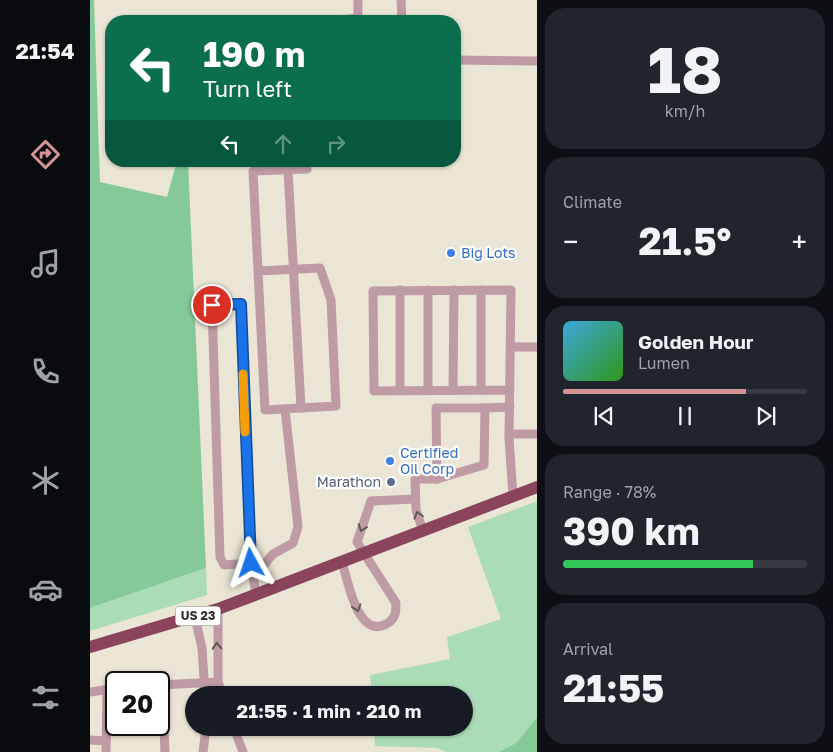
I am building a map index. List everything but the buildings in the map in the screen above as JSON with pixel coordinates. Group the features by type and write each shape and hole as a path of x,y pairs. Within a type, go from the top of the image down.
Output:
{"highway":[{"name":"US 23","path":"90,647 218,609 537,488"}],"street":[{"path":"358,0 361,15"},
{"path":"401,0 402,15"},
{"path":"461,60 537,61"},
{"path":"258,271 320,268 331,300 336,406 265,410 258,271 253,171 307,169"},
{"path":"288,170 301,408"},
{"path":"400,290 400,390"},
{"path":"428,290 428,390"},
{"path":"453,390 454,290"},
{"path":"481,290 481,390"},
{"path":"510,390 374,390 373,291 511,290 510,434 513,496"},
{"path":"251,563 224,565 220,557 212,305 241,304 251,563 256,595"},
{"path":"510,347 537,347"},
{"path":"438,479 436,408 510,407"},
{"path":"423,531 416,510 415,479 438,479 484,465 485,408"},
{"path":"253,578 272,554 293,543 298,528 285,409"},
{"path":"510,434 537,434"},
{"path":"342,562 359,616 365,624 374,627 383,626 391,621 397,612 396,603 356,542 371,501 415,498"},
{"path":"218,609 220,686"},
{"path":"195,617 202,648 205,683"},
{"path":"170,685 218,682"},
{"path":"90,692 105,690"},
{"path":"106,752 107,736"},
{"path":"164,736 165,752"},
{"path":"203,752 205,736"},
{"path":"237,736 243,752"},
{"path":"90,740 106,741"}],"green space":[{"path":"90,0 94,0 100,182 167,197 175,167 188,167 206,568 90,608"},
{"path":"537,501 537,717 516,743 499,752 446,752 437,748 375,746 374,736 473,736 473,686 371,686 370,675 450,659 447,637 501,619 468,527"},
{"path":"206,568 207,595 90,631 90,608"},
{"path":"537,717 537,752 499,752 516,743"}],"slow traffic":[{"path":"243,374 245,432"}],"place":[{"name":"Big Lots","path":"451,253"},
{"name":"Certified Oil Corp","path":"390,461"},
{"name":"Marathon","path":"391,482"}],"route":[{"path":"212,305 241,304 251,563"}]}
